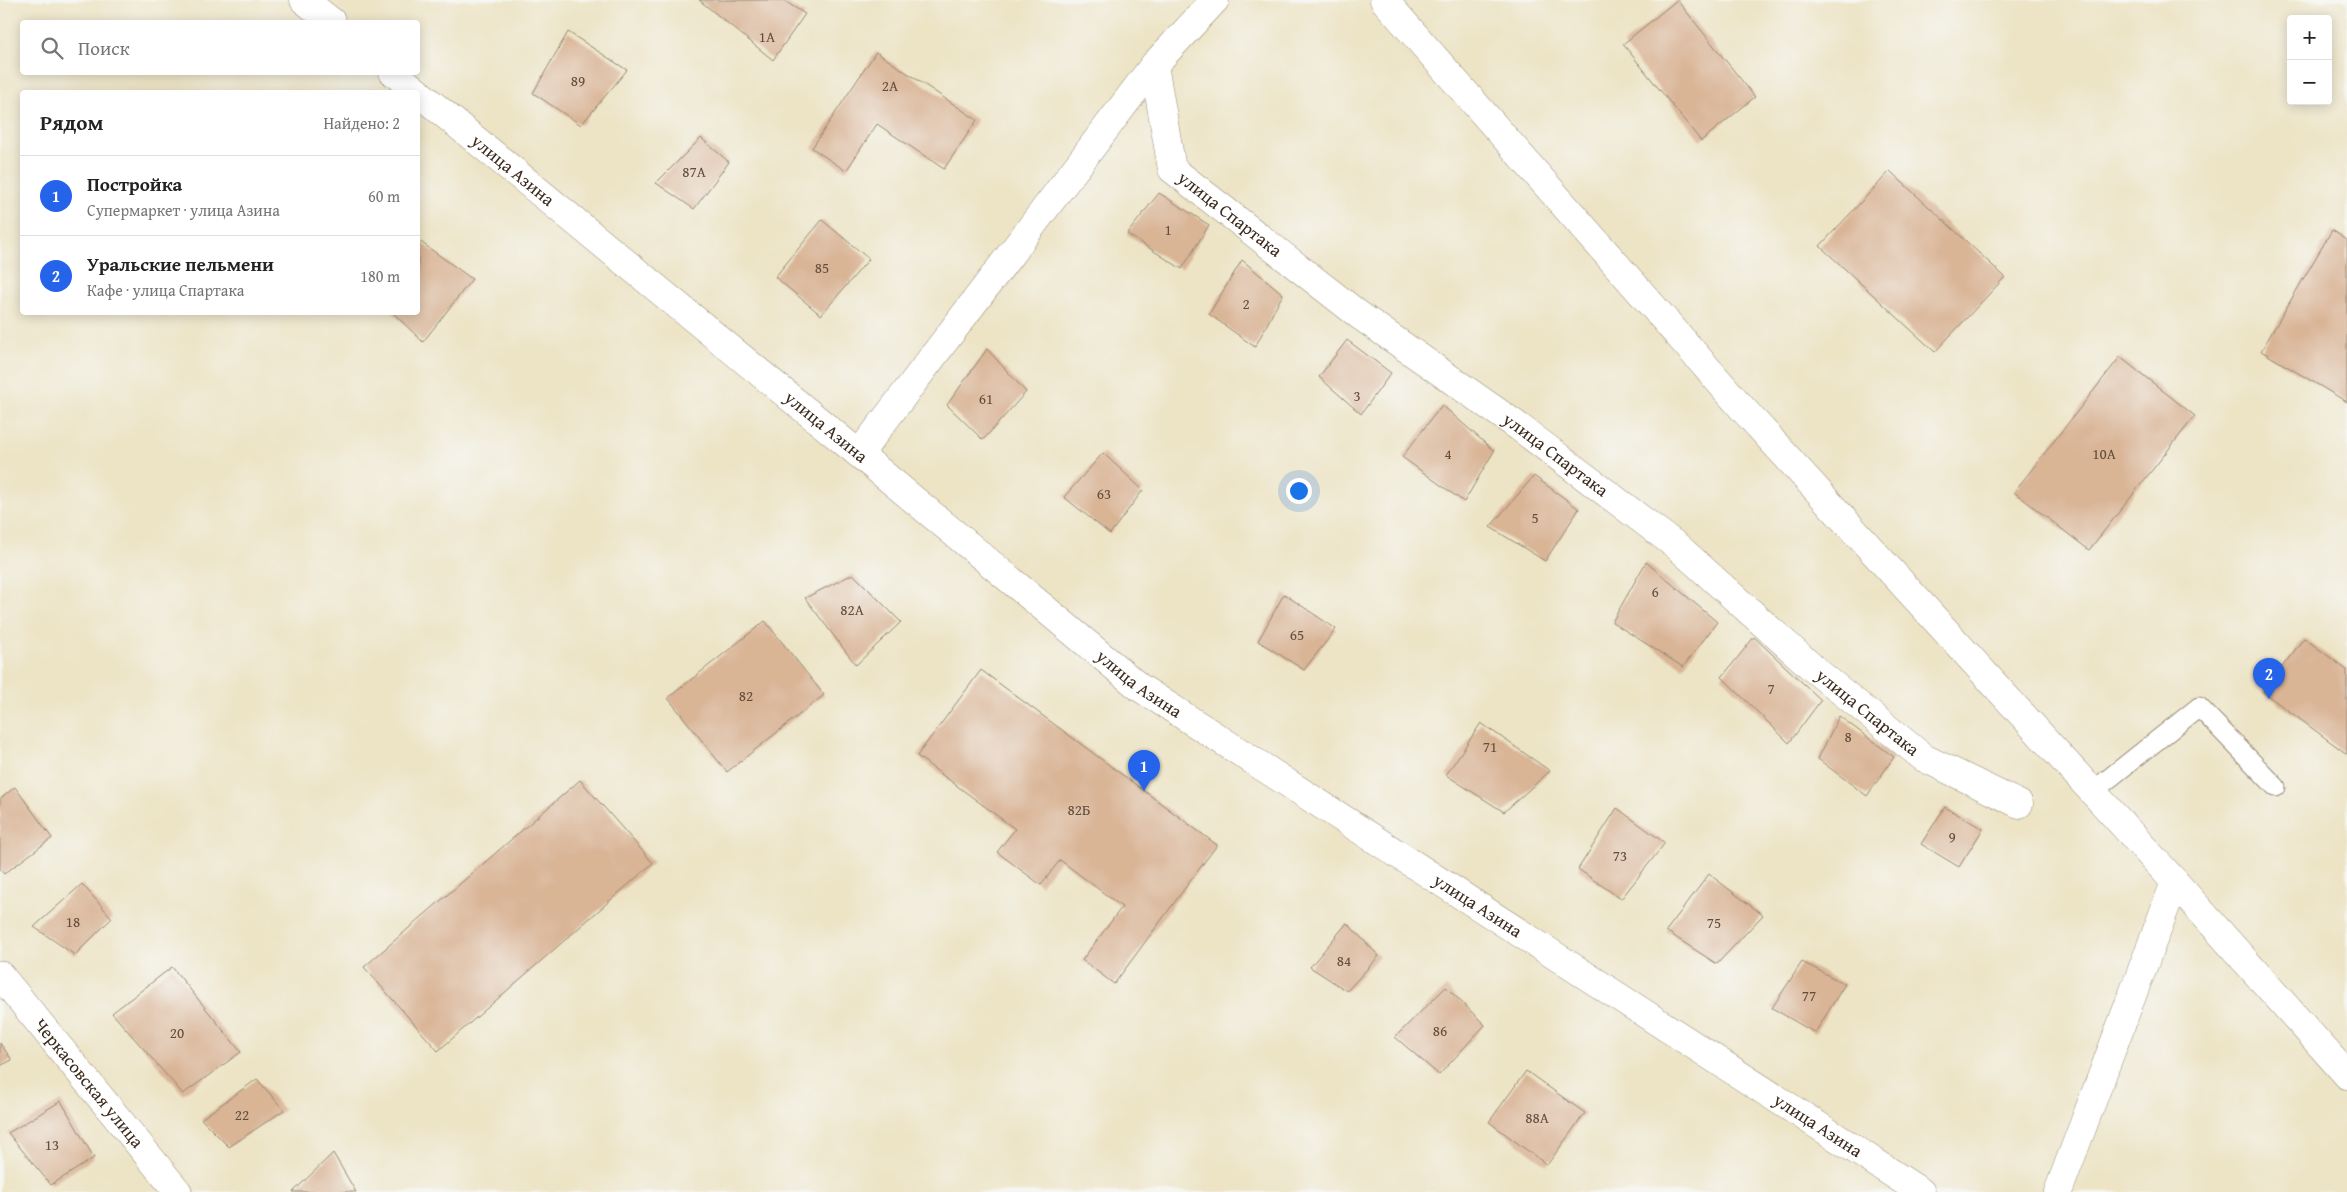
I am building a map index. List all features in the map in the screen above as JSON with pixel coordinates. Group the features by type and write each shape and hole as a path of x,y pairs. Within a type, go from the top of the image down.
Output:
{"street":[{"path":"304,0 329,20"},
{"path":"859,454 1154,65 1215,0"},
{"path":"1384,0 1743,409 2175,882 2347,1075"},
{"name":"улица Спартака","path":"1154,65 1172,169 1359,315 1519,427 1678,548 1814,670 1924,758 2019,804"},
{"name":"улица Азина","path":"397,75 415,90"},
{"name":"улица Азина","path":"420,94 1140,687 1922,1192"},
{"path":"2058,1192 2175,882"},
{"name":"Черкасовская улица","path":"0,975 178,1192"}],"lane":[{"path":"2092,792 2199,707 2276,787"}],"building":[{"path":"699,0 783,0 805,14 773,60"},
{"path":"1677,0 1755,97 1701,141 1623,44"},
{"path":"568,32 627,70 581,125 533,93"},
{"path":"876,52 977,120 944,169 877,124 846,171 812,148"},
{"path":"701,138 729,162 694,209 656,183"},
{"path":"1890,171 2005,277 1935,352 1820,246"},
{"path":"1159,193 1209,225 1182,269 1127,234"},
{"path":"822,220 869,259 821,315 775,277"},
{"path":"2332,230 2347,240 2347,402 2261,351"},
{"path":"420,241 472,279 423,342 395,315 420,315"},
{"path":"1242,260 1283,294 1255,347 1209,314"},
{"path":"1347,340 1391,373 1361,414 1319,377"},
{"path":"987,349 1026,392 983,440 947,405"},
{"path":"2120,357 2195,416 2089,550 2014,492"},
{"path":"1442,405 1494,451 1464,502 1402,457"},
{"path":"1103,453 1143,490 1110,534 1064,497"},
{"path":"1534,476 1579,509 1545,561 1490,527"},
{"path":"1646,562 1717,622 1683,667 1612,622"},
{"path":"853,574 901,622 856,665 805,598"},
{"path":"1284,594 1336,629 1304,670 1258,641"},
{"path":"765,621 824,695 727,772 668,698"},
{"path":"1754,637 1821,700 1789,743 1722,677"},
{"path":"2304,638 2347,670 2347,754 2263,692"},
{"path":"981,670 1217,845 1114,984 1082,960 1122,907 1060,860 1041,885 997,852 1015,829 917,756"},
{"path":"1839,716 1894,757 1867,796 1818,759"},
{"path":"1481,723 1550,771 1504,812 1446,775"},
{"path":"580,780 653,863 438,1051 364,967"},
{"path":"15,787 52,838 4,874 0,869 0,799"},
{"path":"1945,807 1983,829 1959,867 1921,844"},
{"path":"1617,808 1665,843 1621,899 1578,869"},
{"path":"1709,874 1763,915 1717,964 1666,931"},
{"path":"82,884 112,918 75,955 34,927"},
{"path":"1347,923 1379,956 1347,991 1310,967"},
{"path":"1802,962 1845,984 1815,1033 1772,1008"},
{"path":"172,967 241,1052 183,1094 112,1013"},
{"path":"1446,987 1485,1025 1439,1075 1395,1037"},
{"path":"0,1043 12,1060 0,1066"},
{"path":"1526,1071 1585,1113 1547,1165 1489,1122"},
{"path":"257,1079 284,1110 229,1147 201,1119"},
{"path":"61,1101 94,1158 51,1185 8,1133"},
{"path":"333,1153 356,1192 293,1192"}],"place":[{"name":"Уральские пельмени","path":"2269,699"},
{"name":"Постройка","path":"1144,791"}]}
